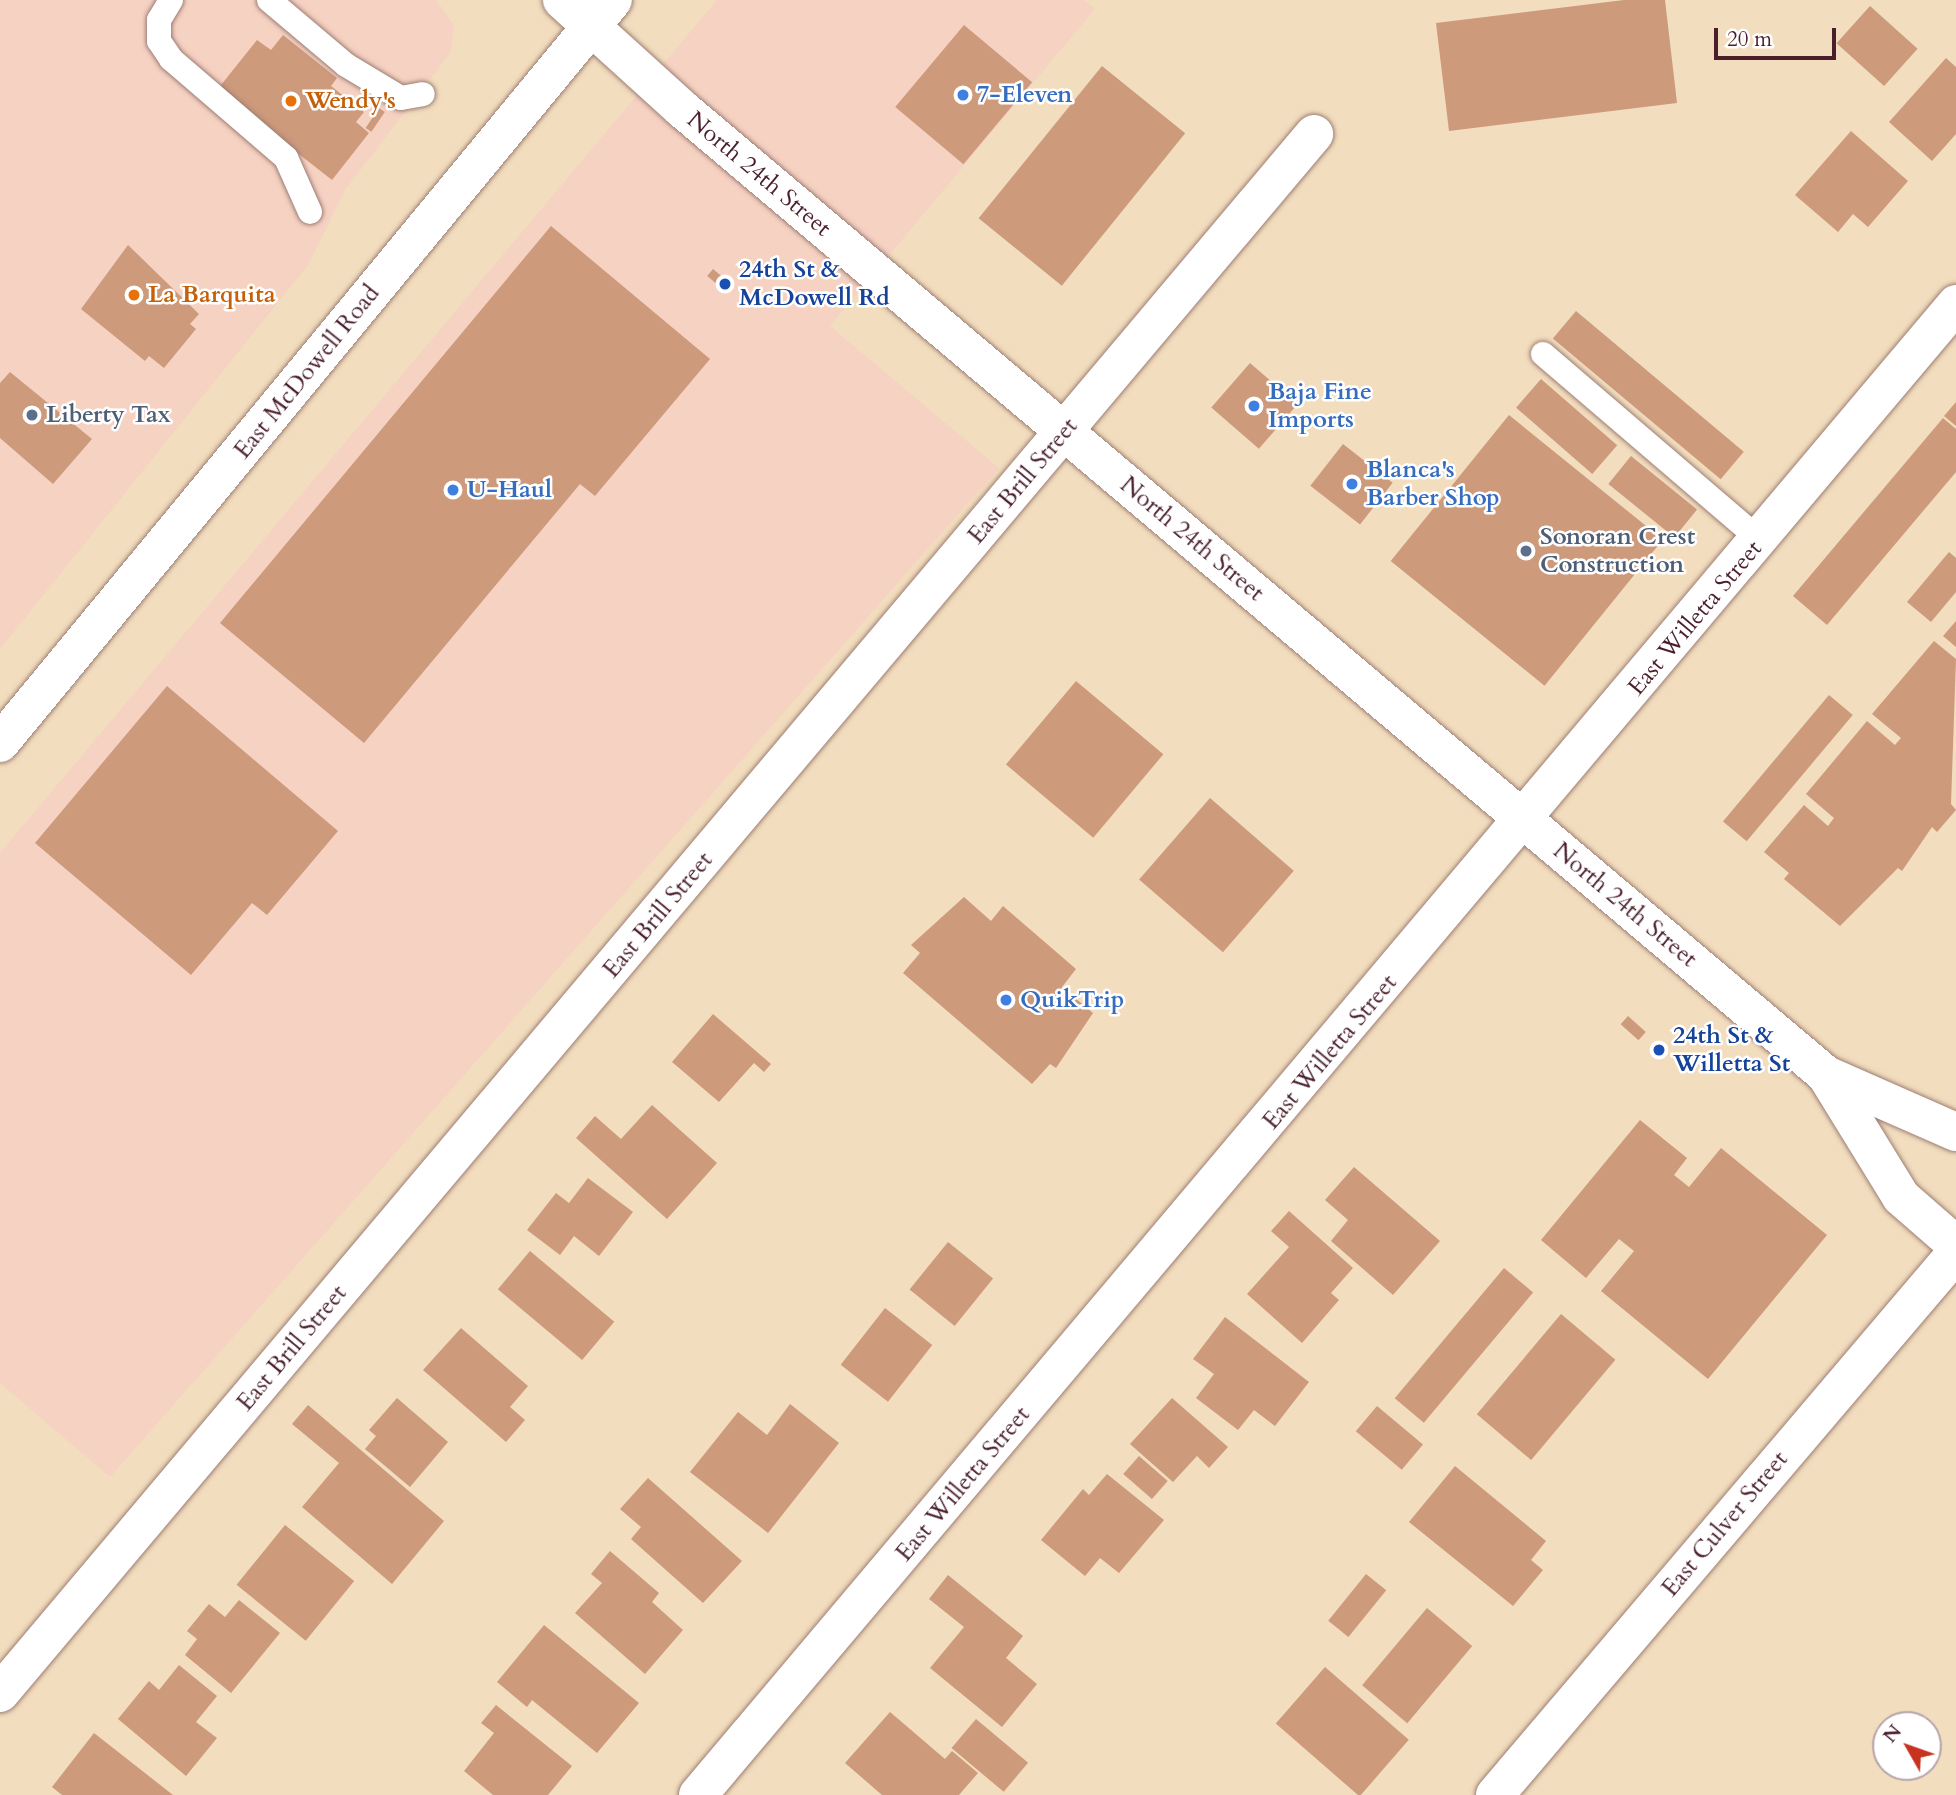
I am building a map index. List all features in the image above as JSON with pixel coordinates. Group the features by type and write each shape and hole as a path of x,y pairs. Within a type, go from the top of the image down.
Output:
{"street":[{"name":"North 24th Street","path":"562,0 602,13 1065,432 1826,1074 1956,1132"},
{"name":"East McDowell Road","path":"0,743 602,13"},
{"name":"East Brill Street","path":"0,1693 1314,134"},
{"name":"East Willetta Street","path":"698,1795 1526,821 1956,304"},
{"name":"North 24th Street","path":"1826,1074 1901,1197 1956,1245"},
{"name":"East Culver Street","path":"1495,1795 1956,1253"}],"lane":[{"path":"171,0 159,20 159,41 171,59 286,158 310,212"},
{"path":"269,0 346,65 401,98 423,94"},
{"path":"1543,354 1760,540"}],"shaded area":[{"path":"0,0 436,0 454,25 450,53 345,190 308,265 0,649"},
{"path":"717,0 1084,0 1095,9 830,326 999,468 110,1477 0,1383 0,853"}],"building":[{"path":"1624,0 1665,0 1677,103 1449,131 1436,23"},
{"path":"1870,6 1918,49 1884,86 1837,43"},
{"name":"7-Eleven","path":"964,25 1032,82 963,164 895,107"},
{"name":"Wendy's","path":"283,35 337,78 331,86 364,112 356,122 369,133 332,180 217,90 257,40 271,50"},
{"path":"1946,58 1956,67 1956,134 1932,161 1889,122"},
{"path":"1102,66 1185,133 1062,286 979,218"},
{"path":"379,108 385,112 371,132 366,128"},
{"path":"1851,131 1908,181 1868,227 1853,214 1838,232 1795,195"},
{"name":"U-Haul","path":"551,226 710,359 595,496 580,484 364,743 220,623"},
{"name":"La Barquita","path":"128,245 199,314 190,324 196,329 164,368 149,356 145,361 81,309"},
{"path":"713,269 731,284 725,291 707,276"},
{"path":"1576,311 1744,452 1721,479 1553,339"},
{"name":"Baja Fine Imports","path":"1250,363 1298,404 1259,449 1211,408"},
{"name":"Liberty Tax","path":"10,372 92,439 53,484 0,438 0,383"},
{"path":"1541,379 1617,445 1592,474 1516,408"},
{"path":"1956,402 1956,426 1944,416"},
{"name":"Sonoran Crest Construction","path":"1509,415 1663,540 1545,686 1391,561"},
{"path":"1943,418 1956,429 1956,472 1827,625 1793,596"},
{"name":"Blanca's Barber Shop","path":"1343,444 1393,483 1360,525 1310,486"},
{"path":"1631,456 1697,509 1674,537 1608,484"},
{"path":"1949,552 1956,558 1956,592 1931,622 1907,602"},
{"path":"1956,621 1956,647 1943,636"},
{"path":"1934,641 1956,659 1951,804 1956,810 1937,832 1932,827 1902,871 1898,868 1840,926 1784,879 1789,873 1764,852 1804,805 1828,826 1834,818 1806,794 1867,721 1895,745 1901,738 1872,714"},
{"path":"1076,681 1163,754 1093,838 1006,764"},
{"path":"167,686 338,831 267,915 252,903 191,975 35,843"},
{"path":"1829,695 1853,715 1747,841 1723,821"},
{"path":"1210,798 1294,871 1223,952 1139,880"},
{"name":"QuikTrip","path":"964,897 991,921 1003,906 1076,969 1062,987 1093,1013 1056,1068 1050,1064 1032,1084 903,973 920,953 911,945"},
{"path":"713,1014 771,1064 764,1072 754,1063 719,1102 672,1062"},
{"path":"1628,1016 1646,1032 1638,1040 1621,1024"},
{"path":"652,1105 717,1163 667,1219 576,1138 595,1116 621,1139"},
{"path":"1640,1120 1687,1158 1674,1175 1689,1187 1721,1148 1827,1235 1708,1379 1601,1291 1634,1251 1619,1239 1586,1278 1541,1240"},
{"path":"1354,1167 1440,1241 1393,1295 1331,1241 1348,1220 1325,1200"},
{"path":"588,1178 633,1212 599,1256 574,1236 560,1255 527,1230 556,1193 569,1203"},
{"path":"1289,1211 1353,1268 1331,1293 1339,1300 1302,1343 1247,1294 1289,1247 1271,1231"},
{"path":"948,1242 993,1279 955,1326 910,1289"},
{"path":"530,1251 614,1322 582,1360 498,1289"},
{"path":"1504,1268 1533,1292 1424,1423 1395,1398"},
{"path":"885,1308 932,1345 888,1402 841,1365"},
{"path":"1561,1314 1615,1360 1531,1460 1477,1414"},
{"path":"1225,1317 1309,1382 1275,1426 1254,1410 1238,1430 1196,1398 1214,1374 1193,1359"},
{"path":"461,1328 528,1386 510,1407 525,1420 506,1442 423,1370"},
{"path":"397,1398 448,1442 410,1487 365,1449 376,1436 369,1430"},
{"path":"1172,1398 1228,1447 1209,1468 1197,1456 1173,1482 1130,1444"},
{"path":"790,1404 839,1443 768,1533 690,1472 738,1412 767,1435"},
{"path":"308,1405 444,1521 392,1584 302,1507 339,1463 292,1424"},
{"path":"1377,1406 1423,1445 1402,1470 1356,1431"},
{"path":"1139,1456 1168,1481 1152,1499 1123,1474"},
{"path":"1455,1466 1546,1541 1531,1560 1543,1570 1513,1606 1409,1522"},
{"path":"1107,1474 1164,1520 1119,1573 1100,1558 1085,1576 1041,1540 1083,1489 1089,1495"},
{"path":"648,1478 742,1561 703,1603 631,1539 641,1527 620,1509"},
{"path":"285,1525 354,1581 306,1641 237,1585"},
{"path":"610,1551 659,1593 652,1602 683,1630 645,1674 575,1613 602,1583 591,1574"},
{"path":"1366,1574 1386,1590 1348,1637 1328,1621"},
{"path":"948,1575 1023,1636 1006,1658 1037,1684 1002,1727 930,1668 964,1627 929,1599"},
{"path":"239,1600 280,1633 231,1693 185,1655 197,1639 187,1631 209,1604 225,1617"},
{"path":"1427,1608 1472,1646 1407,1723 1362,1685"},
{"path":"544,1625 639,1703 597,1753 532,1700 527,1707 497,1682"},
{"path":"179,1665 217,1696 196,1722 217,1738 186,1776 118,1719 149,1681 159,1690"},
{"path":"1325,1667 1409,1740 1361,1795 1358,1795 1276,1724"},
{"path":"496,1705 572,1766 548,1795 493,1795 464,1771 494,1733 481,1723"},
{"path":"890,1712 945,1759 952,1751 978,1773 959,1795 882,1795 845,1763"},
{"path":"976,1719 1028,1763 1004,1792 952,1748"},
{"path":"94,1733 173,1795 62,1795 52,1787"}],"place":[{"name":"7-Eleven","path":"963,95"},
{"name":"Wendy's","path":"291,101"},
{"name":"24th St & McDowell Rd","path":"725,284"},
{"name":"La Barquita","path":"134,295"},
{"name":"Baja Fine Imports","path":"1254,406"},
{"name":"Liberty Tax","path":"32,415"},
{"name":"Blanca's Barber Shop","path":"1352,484"},
{"name":"U-Haul","path":"453,490"},
{"name":"Sonoran Crest Construction","path":"1526,551"},
{"name":"QuikTrip","path":"1006,1000"},
{"name":"24th St & Willetta St","path":"1659,1050"}]}
